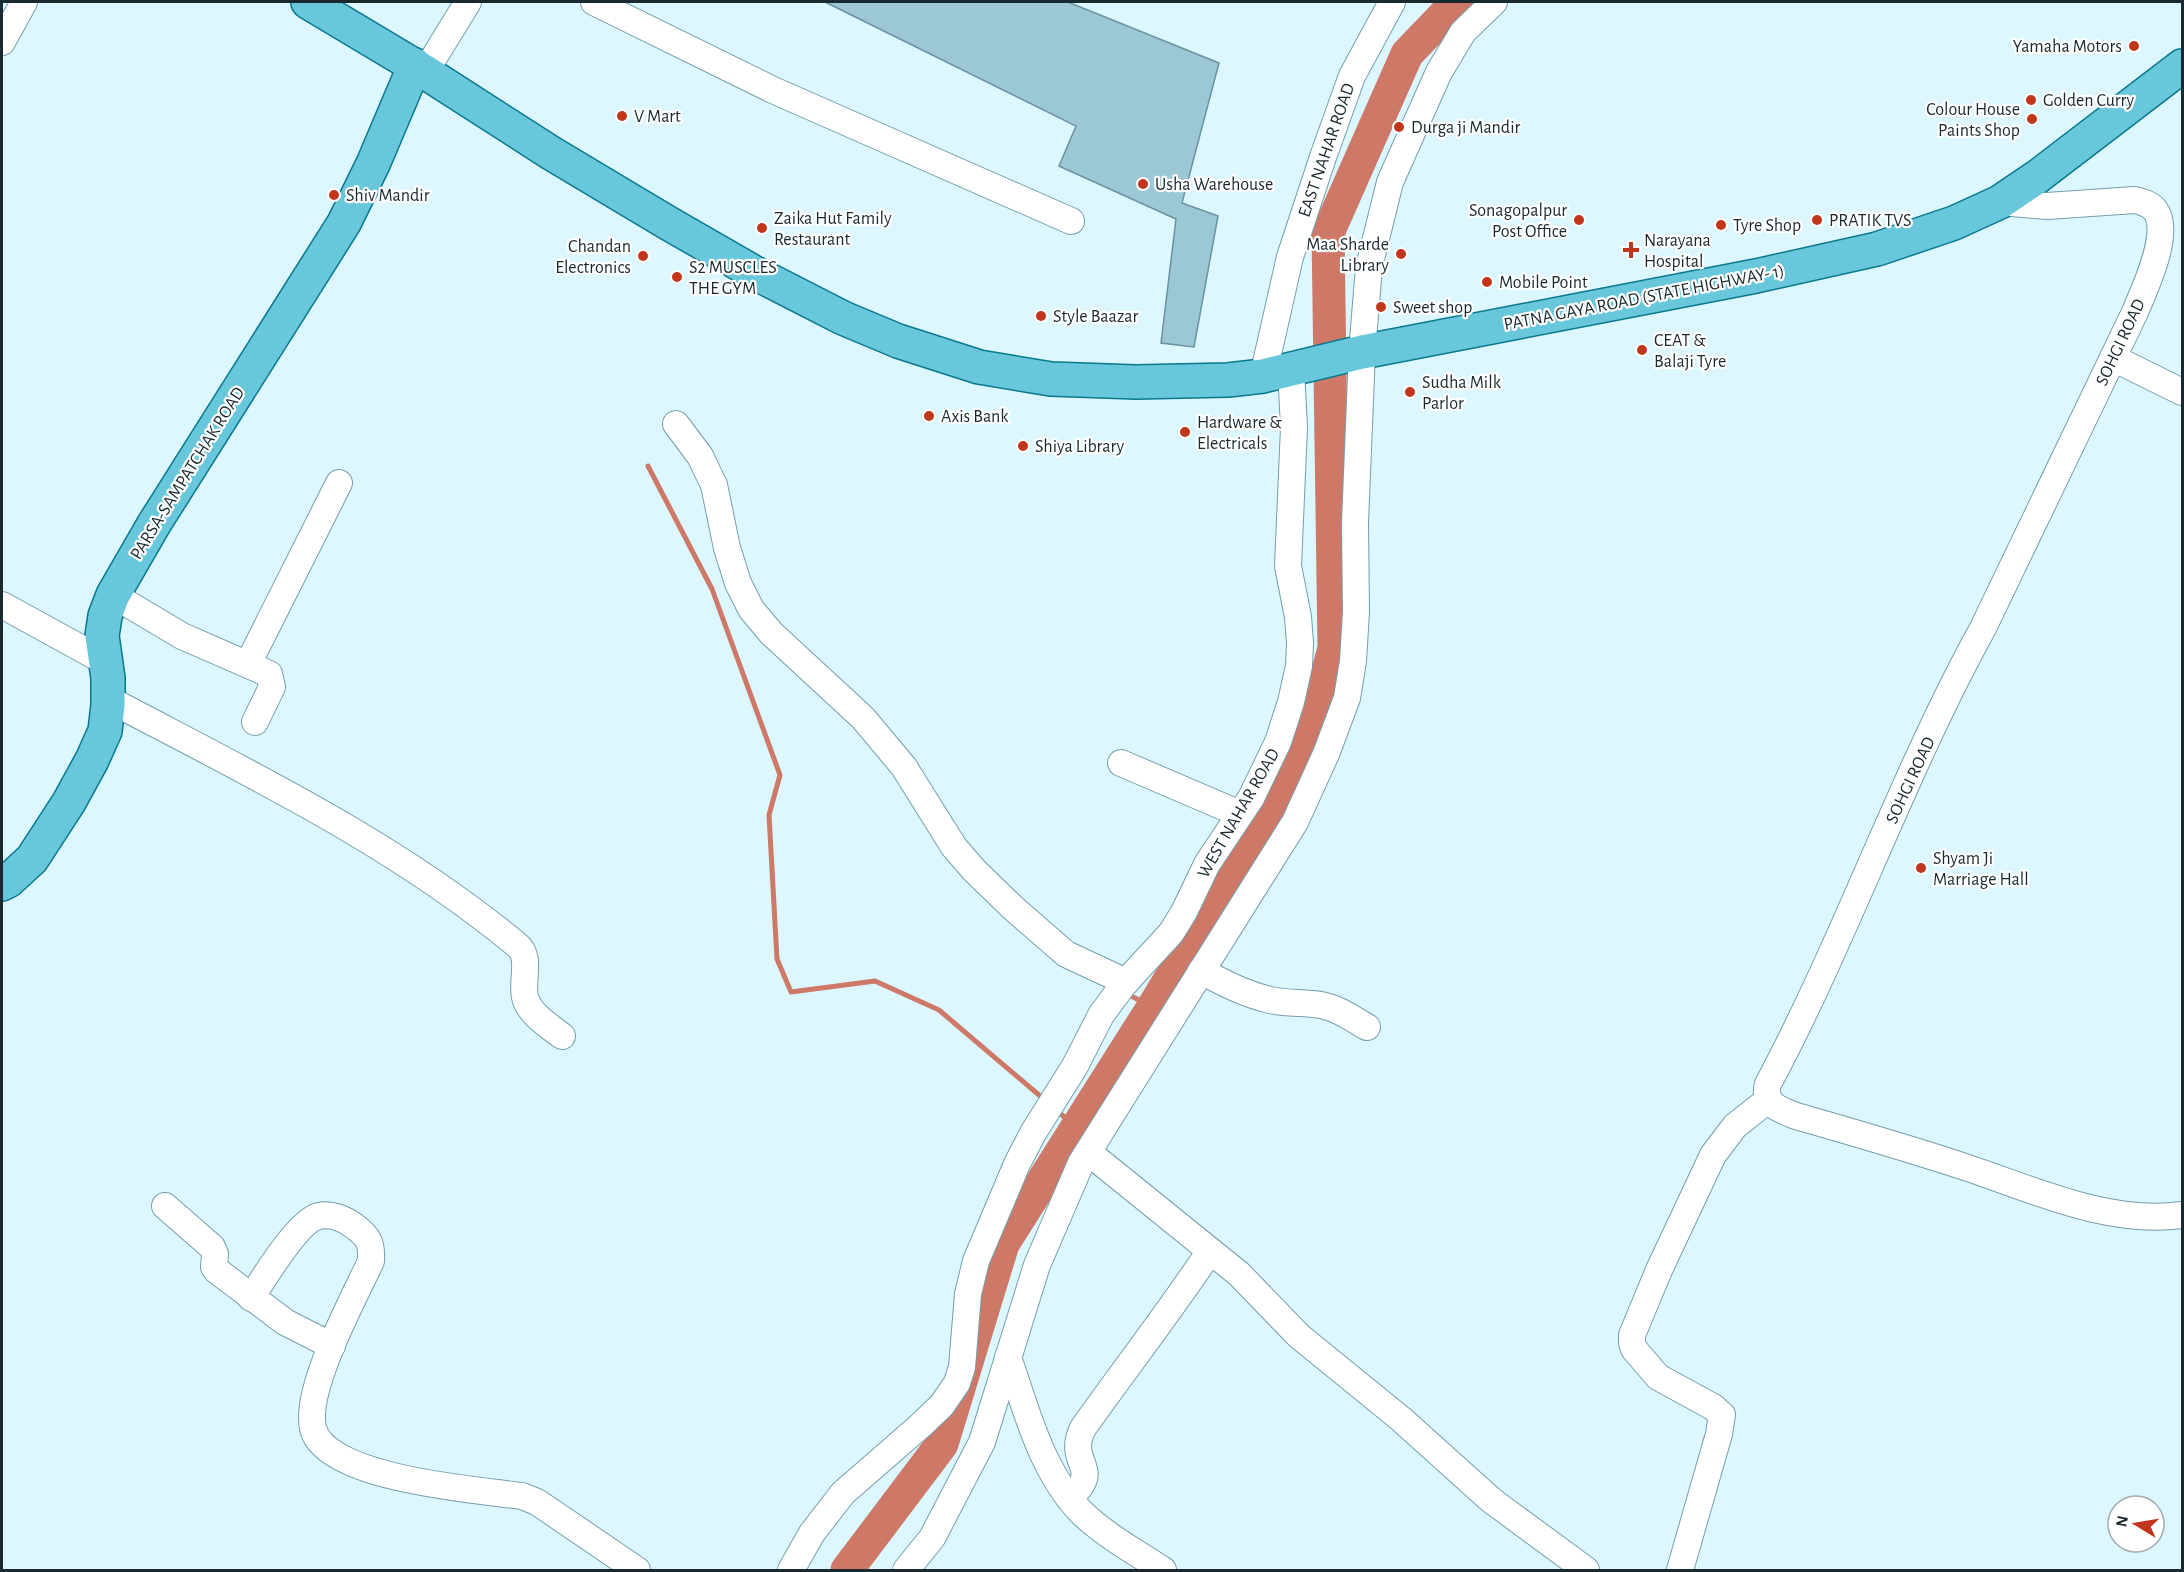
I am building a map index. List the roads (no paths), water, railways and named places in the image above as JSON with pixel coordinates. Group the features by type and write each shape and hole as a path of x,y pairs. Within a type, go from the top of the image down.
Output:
{"main road":[{"name":"PATNA GAYA ROAD (STATE HIGHWAY- 1)","path":"308,2 420,69 552,153 755,273 843,318 898,341 979,367 1051,379 1136,382 1228,380 1285,371 1351,355 1756,276 1877,249 1954,223 2000,202 2037,177 2182,66"},
{"name":"PARSA-SAMPATCHAK ROAD","path":"2,884 32,859 69,802 105,731 108,678 102,636 105,616 112,595 154,524 344,223 420,69"}],"street":[{"path":"2,42 24,2"},
{"path":"420,69 468,2"},
{"path":"594,2 773,90 1071,221"},
{"name":"EAST NAHAR ROAD","path":"1285,371 1290,257 1352,76 1392,2"},
{"path":"914,1567 932,1538 982,1442 1036,1265 1081,1163 1295,822 1326,753 1347,698 1353,661 1356,612 1351,355 1369,267 1390,182 1439,72 1463,32 1494,2"},
{"name":"SOHGI ROAD","path":"1768,1100 1768,1084 1850,917 1875,855 1964,662 1983,628 2135,312 2154,263 2161,227 2155,209 2147,203 2135,200 2046,206 2000,202"},
{"path":"2113,358 2182,392"},
{"name":"WEST NAHAR ROAD","path":"791,1570 812,1533 843,1492 942,1405 957,1383 962,1366 968,1294 976,1261 1017,1164 1033,1133 1075,1066 1101,1015 1125,983 1171,933 1184,912 1207,864 1251,798 1278,742 1291,702 1299,666 1300,643 1298,617 1288,566 1294,427 1285,371"},
{"path":"676,423 700,456 714,485 727,548 738,583 751,609 771,633 863,718 904,767 954,847 981,878 1066,954 1125,983"},
{"path":"248,664 339,483"},
{"path":"112,595 182,636 269,674 272,683 255,722"},
{"path":"2,605 104,661"},
{"path":"108,699 288,794 371,842 520,947 525,961 525,998 539,1018 562,1036"},
{"path":"1121,763 1240,814"},
{"path":"1201,971 1229,987 1250,995 1273,1001 1322,1005 1367,1027"},
{"path":"1680,1570 1719,1434 1722,1415 1713,1407 1667,1384 1658,1377 1634,1349 1633,1329 1713,1155 1735,1126 1768,1100 1776,1107 1797,1116 2088,1208 2132,1216 2182,1215"},
{"path":"1088,1152 1239,1274 1299,1336 1401,1419 1491,1500 1586,1570"},
{"path":"165,1206 212,1247 216,1270 250,1298 285,1322 332,1346"},
{"path":"250,1298 290,1242 317,1216 327,1215 349,1222 368,1238 372,1247 371,1261 319,1377 312,1414 312,1428 317,1439 327,1449 362,1467 392,1477 425,1484 522,1496 537,1502 637,1570"},
{"path":"1069,1498 1081,1488 1086,1478 1077,1451 1077,1443 1083,1428 1178,1299 1210,1251"},
{"path":"1008,1357 1045,1458 1057,1482 1082,1513 1107,1533 1163,1570"}],"waterway":[{"path":"847,1570 942,1444 1003,1244 1153,1007 1275,805 1321,698 1334,648 1328,233 1407,54 1457,2"},
{"path":"648,466 712,589 780,775 769,815 777,959 791,992 875,981 939,1010 1046,1101"},
{"path":"1127,994 1153,1007"},
{"path":"1055,1109 1077,1128"}],"place":[{"name":"Yamaha Motors","path":"2134,46"},
{"name":"Golden Curry","path":"2031,100"},
{"name":"V Mart","path":"622,116"},
{"name":"Colour House Paints Shop","path":"2032,119"},
{"name":"Durga ji Mandir","path":"1399,127"},
{"name":"Usha Warehouse","path":"1143,184"},
{"name":"Shiv Mandir","path":"334,195"},
{"name":"Sonagopalpur Post Office","path":"1579,220"},
{"name":"PRATIK TVS","path":"1817,220"},
{"name":"Tyre Shop","path":"1721,225"},
{"name":"Zaika Hut Family Restaurant","path":"762,228"},
{"name":"Narayana Hospital","path":"1631,250"},
{"name":"Maa Sharde Library","path":"1401,254"},
{"name":"Chandan Electronics","path":"643,256"},
{"name":"S2 MUSCLES THE GYM","path":"677,277"},
{"name":"Mobile Point","path":"1487,282"},
{"name":"Sweet shop","path":"1381,307"},
{"name":"Style Baazar","path":"1041,316"},
{"name":"CEAT & Balaji Tyre","path":"1642,350"},
{"name":"Sudha Milk Parlor","path":"1410,392"},
{"name":"Axis Bank","path":"929,416"},
{"name":"Hardware & Electricals","path":"1185,432"},
{"name":"Shiya Library","path":"1023,446"},
{"name":"Shyam Ji Marriage Hall","path":"1921,868"}]}
